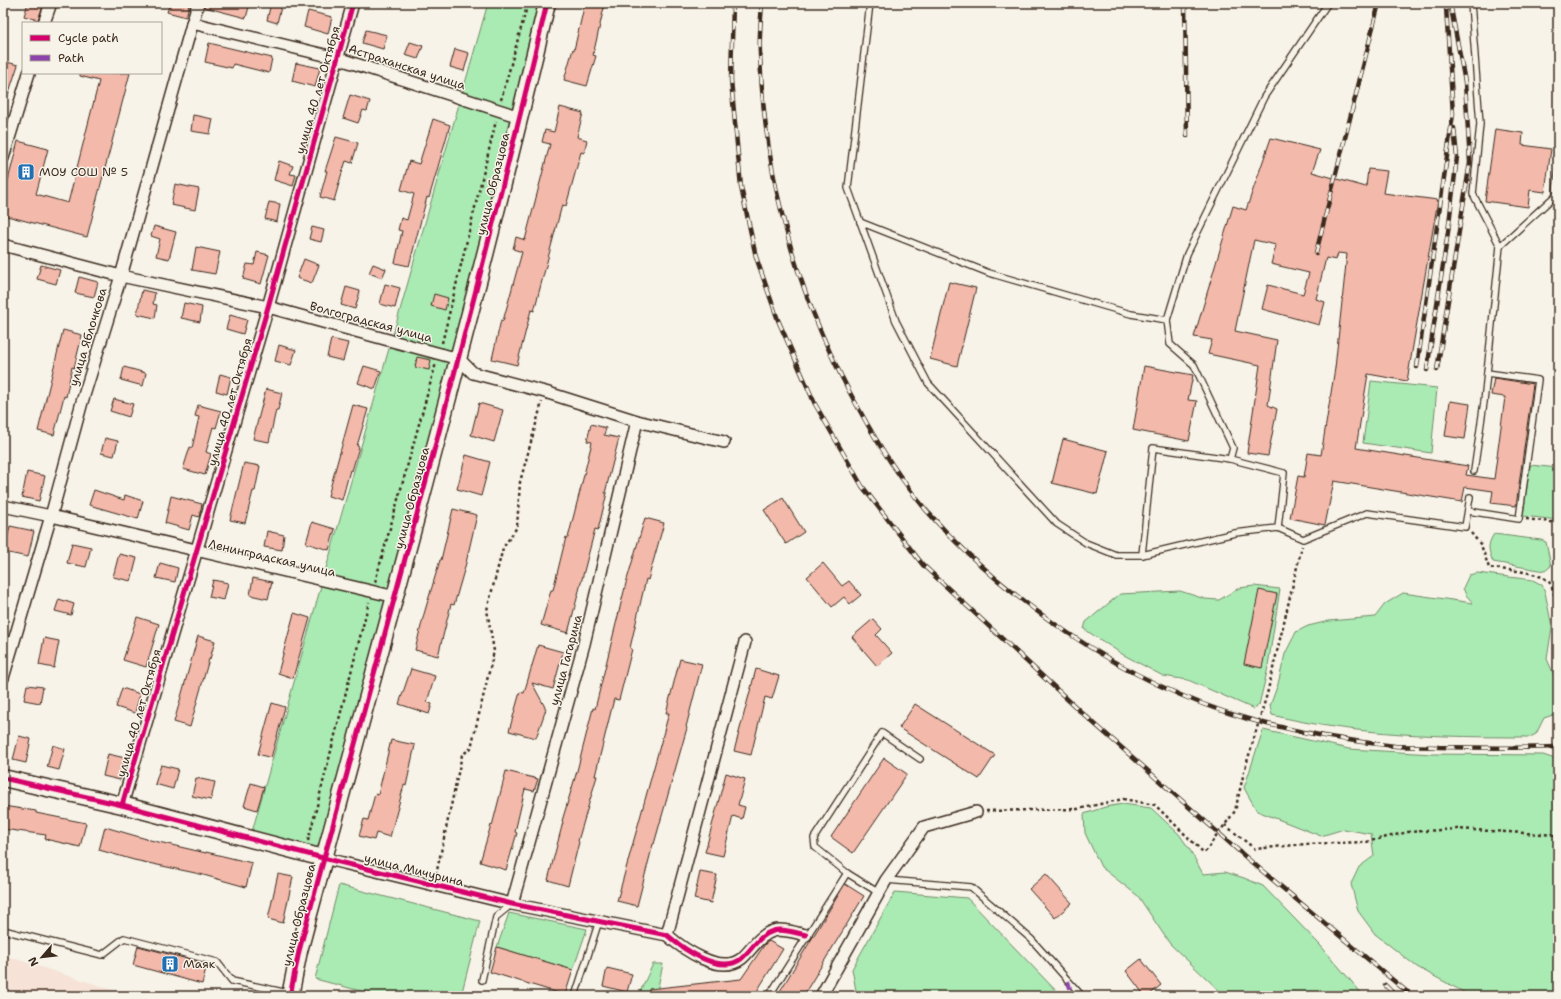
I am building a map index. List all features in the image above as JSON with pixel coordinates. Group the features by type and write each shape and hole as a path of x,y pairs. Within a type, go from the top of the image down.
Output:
{"street":[{"path":"44,22 51,3"},
{"name":"улица Яблочкова","path":"3,678 20,616 51,516 82,402 121,276 198,3"},
{"name":"улица 40 лет Октября","path":"122,805 268,307 353,3"},
{"name":"улица Образцова","path":"290,995 298,951 396,597 459,359 547,3"},
{"name":"Астраханская улица","path":"192,23 337,58 520,117"},
{"path":"3,158 29,74"},
{"name":"Волгоградская улица","path":"3,245 121,276 268,307 459,359"},
{"path":"459,359 473,373 545,392 637,421 724,442"},
{"name":"улица Гагарина","path":"512,904 584,644 637,421"},
{"name":"Ленинградская улица","path":"3,506 396,597"},
{"path":"667,935 745,642"},
{"name":"улица Мичурина","path":"3,778 122,805 305,854 512,904 667,935 678,945 692,954 710,962 728,964 740,960 763,936 773,931 785,931 806,935"},
{"path":"821,996 886,880 924,827 976,812"}],"lane":[{"path":"870,3 848,188 860,222 896,321 928,382 1057,524 1086,543 1116,555 1142,555 1235,533 1278,528 1303,539 1367,512 1465,527 1470,498"},
{"path":"1230,459 1233,448 1194,365 1170,344 1167,320 1187,254 1264,96 1328,3"},
{"path":"1471,3 1480,124 1473,194 1500,246 1487,373 1474,471"},
{"path":"1500,246 1556,195 1558,173"},
{"path":"860,222 989,274 1132,314 1167,320"},
{"path":"1468,511 1519,519 1538,380 1487,373"},
{"path":"1142,555 1153,448 1230,459 1284,472 1278,528"},
{"path":"879,893 846,873 816,847 814,838 882,733 920,759"},
{"path":"769,996 846,873"},
{"path":"886,880 971,887 1031,939 1082,996"},
{"path":"482,980 496,917 512,904"},
{"path":"575,996 599,922"},
{"path":"3,930 102,955 124,938 217,962 232,981 290,995"}],"path":[{"path":"305,854 372,591 439,354 499,110 528,3"},
{"path":"434,885 462,755 470,748 494,651 487,610 503,548 517,527 520,482 545,392"},
{"path":"1519,519 1558,523"},
{"path":"1465,527 1481,545 1489,568 1540,576 1550,583 1556,602 1558,619"},
{"path":"976,812 1078,809 1123,799 1155,805 1204,853 1235,811 1244,772 1267,694 1303,539"},
{"path":"1225,824 1255,849 1305,844 1366,842 1408,832 1457,829 1558,835"}],"shaded area":[{"path":"3,955 132,996 3,996"}],"green space":[{"path":"488,3 547,3 323,858 250,839"},
{"path":"1371,381 1437,388 1431,453 1363,443"},
{"path":"1530,465 1558,468 1558,520 1523,516"},
{"path":"1558,531 1558,580 1554,552 1555,534"},
{"path":"1494,534 1541,540 1546,542 1551,566 1545,571 1493,562 1489,547 1490,541"},
{"path":"1477,573 1533,580 1542,585 1545,592 1552,627 1547,659 1558,684 1558,718 1553,715 1544,718 1536,734 1530,737 1466,737 1401,734 1336,727 1272,715 1270,706 1278,684 1285,654 1296,632 1308,626 1329,621 1375,617 1385,604 1403,593 1473,603 1466,595 1463,588 1469,575"},
{"path":"1254,586 1280,589 1267,672 1259,705 1254,709 1188,680 1163,676 1122,654 1084,629 1086,622 1120,594 1180,591 1205,599 1219,600 1239,588"},
{"path":"1263,730 1349,749 1432,754 1543,755 1558,760 1558,996 1471,996 1417,967 1375,934 1358,911 1351,884 1359,867 1374,856 1371,834 1344,829 1321,836 1257,811 1244,788"},
{"path":"1123,804 1151,808 1179,834 1190,850 1203,874 1225,872 1263,886 1320,945 1364,996 1225,996 1170,944 1138,896 1101,867 1085,833 1084,814 1105,807"},
{"path":"339,885 480,921 461,996 380,996 315,979"},
{"path":"895,892 967,898 1061,996 857,996 852,969"},
{"path":"509,913 587,929 573,970 497,947"},
{"path":"653,964 663,964 656,996 638,996"}],"building":[{"path":"28,3 44,3 38,20 24,16"},
{"path":"170,3 189,5 186,17 167,12"},
{"path":"205,3 250,3 246,18 204,7"},
{"path":"271,3 282,3 277,23 267,20"},
{"path":"585,3 605,3 593,55 596,56 587,86 564,80 573,49 574,50"},
{"path":"308,11 332,17 328,34 304,27"},
{"path":"366,30 387,35 383,49 362,43"},
{"path":"410,42 423,46 418,59 405,55"},
{"path":"209,43 272,58 269,73 233,64 232,68 205,62"},
{"path":"455,49 469,53 464,71 450,67"},
{"path":"3,61 18,65 5,104 3,104"},
{"path":"296,63 320,68 315,87 292,81"},
{"name":"МОУ СОШ № 5","path":"80,74 130,74 87,237 3,215 3,200 18,141 48,149 36,194 68,203 99,81 80,76"},
{"path":"350,95 370,101 367,111 363,110 358,123 343,118"},
{"path":"560,107 583,113 577,137 587,140 584,153 581,152 566,206 562,205 534,311 531,310 517,365 492,359 501,320 503,321 522,252 513,249 516,237 525,240 550,144 542,142 545,130 554,132"},
{"path":"193,115 213,119 210,134 191,131"},
{"path":"433,119 450,125 429,198 427,197 409,266 395,263 402,231 398,230 401,218 407,220 414,194 401,190 409,161 419,164"},
{"path":"1495,129 1523,133 1522,145 1551,149 1545,192 1530,190 1528,207 1485,201"},
{"path":"336,137 358,143 352,163 346,161 334,201 320,197 327,171 325,171"},
{"path":"1271,138 1320,150 1312,172 1366,187 1368,169 1387,171 1383,193 1438,200 1407,381 1368,374 1356,448 1468,466 1466,475 1494,479 1505,397 1491,395 1494,378 1533,384 1516,506 1491,503 1493,491 1465,487 1462,502 1334,481 1325,525 1290,518 1298,476 1304,477 1308,453 1321,455 1335,368 1347,254 1338,253 1336,260 1326,258 1316,299 1325,302 1319,325 1262,309 1268,285 1303,294 1309,273 1271,264 1276,245 1254,240 1235,331 1277,340 1268,405 1277,409 1268,456 1247,453 1260,365 1208,354 1212,340 1194,337 1233,206 1246,210"},
{"path":"279,161 293,166 290,174 296,175 293,186 274,180"},
{"path":"175,184 199,189 195,210 171,205"},
{"path":"269,202 280,204 277,222 265,219"},
{"path":"154,226 176,232 169,259 156,256 160,239 151,236"},
{"path":"312,227 324,230 321,242 309,239"},
{"path":"196,247 220,252 215,274 192,270"},
{"path":"257,252 269,255 261,284 243,279 247,264 254,265"},
{"path":"304,259 319,265 312,283 297,278"},
{"path":"373,264 386,269 382,278 369,273"},
{"path":"41,265 60,270 56,284 37,279"},
{"path":"79,277 98,282 94,297 75,293"},
{"path":"949,282 976,288 957,366 930,359"},
{"path":"385,284 400,288 395,308 380,304"},
{"path":"346,287 360,291 355,309 341,305"},
{"path":"142,290 155,293 153,304 157,305 155,318 137,314"},
{"path":"434,294 448,298 445,310 431,306"},
{"path":"184,303 202,307 200,322 181,318"},
{"path":"230,315 247,320 243,334 226,329"},
{"path":"63,330 82,335 74,368 72,367 66,397 64,396 54,435 38,431"},
{"path":"331,339 348,343 343,361 327,357"},
{"path":"279,345 296,350 291,365 275,361"},
{"path":"417,357 431,360 429,370 415,367"},
{"path":"364,366 381,371 375,389 358,383"},
{"path":"1144,366 1193,375 1188,400 1197,401 1189,441 1133,430"},
{"path":"124,367 146,373 143,386 121,380"},
{"path":"220,374 231,377 227,394 216,391"},
{"path":"266,389 282,393 278,410 276,410 269,442 253,439"},
{"path":"114,399 133,404 129,417 110,411"},
{"path":"1450,401 1470,404 1465,439 1445,436"},
{"path":"479,403 503,410 494,442 471,435"},
{"path":"198,405 221,411 216,428 213,427 206,452 211,454 205,475 183,469 190,447 192,448 199,417 195,416"},
{"path":"353,405 368,409 357,446 359,447 352,471 350,470 342,500 328,496"},
{"path":"591,424 606,428 604,435 619,438 605,493 607,493 598,530 595,529 568,633 541,625 551,590 553,590 566,537 568,538 581,487 592,442 587,441"},
{"path":"105,438 118,441 114,456 101,453"},
{"path":"1063,439 1108,451 1097,494 1052,483"},
{"path":"466,455 490,462 481,496 457,489"},
{"path":"244,463 260,466 255,491 253,491 245,523 230,520"},
{"path":"27,472 45,476 39,501 22,497"},
{"path":"94,490 124,500 125,495 143,501 138,519 89,505"},
{"path":"171,496 202,504 199,517 193,515 189,530 165,523"},
{"path":"783,498 804,532 786,544 764,510"},
{"path":"453,509 477,515 465,567 454,605 451,604 438,656 415,650 424,614 441,560"},
{"path":"645,518 664,523 648,580 646,579 630,648 632,649 619,700 614,699 595,776 597,776 578,841 568,886 548,880 563,822 562,821 577,771 593,708 595,709 626,583"},
{"path":"312,522 335,529 329,550 306,543"},
{"path":"10,526 34,531 28,557 4,552"},
{"path":"267,531 284,535 282,550 264,547"},
{"path":"72,543 91,547 86,567 67,563"},
{"path":"119,554 137,558 131,581 113,577"},
{"path":"160,563 178,568 175,582 156,578"},
{"path":"823,563 842,586 849,581 861,595 850,604 844,597 832,607 807,577"},
{"path":"253,578 272,582 268,599 250,595"},
{"path":"213,580 228,583 224,600 209,597"},
{"path":"1259,590 1277,594 1262,668 1244,664"},
{"path":"59,599 74,604 71,615 55,611"},
{"path":"294,613 310,618 293,678 278,673"},
{"path":"137,617 159,624 146,667 123,660"},
{"path":"873,619 882,629 876,635 892,653 877,666 852,637"},
{"path":"198,636 215,641 190,727 174,722"},
{"path":"44,638 59,641 54,668 39,665"},
{"path":"538,645 563,652 553,689 532,683 546,709 536,738 509,731 520,692 524,693"},
{"path":"680,659 702,664 686,727 687,728 653,844 637,906 617,901 669,713 666,713"},
{"path":"411,669 435,676 427,702 432,704 429,714 399,704"},
{"path":"756,669 779,676 772,699 765,697 751,755 734,751"},
{"path":"27,685 43,687 40,703 24,700"},
{"path":"122,688 140,694 135,713 116,707"},
{"path":"272,703 285,707 271,758 258,754"},
{"path":"915,704 995,755 979,779 899,728"},
{"path":"19,736 31,739 26,763 13,760"},
{"path":"391,740 415,745 406,786 404,785 390,837 376,833 374,840 359,836 364,819 368,820 375,794 378,795"},
{"path":"53,745 65,749 59,770 47,767"},
{"path":"108,754 125,758 120,780 103,776"},
{"path":"884,758 907,774 853,853 831,837"},
{"path":"161,765 178,769 173,789 155,784"},
{"path":"506,771 538,779 534,791 525,789 515,832 517,833 506,870 480,862 491,825 492,826"},
{"path":"726,773 745,779 738,805 745,807 742,819 733,816 723,856 705,852"},
{"path":"196,778 215,782 211,800 192,796"},
{"path":"251,783 264,787 257,810 244,806"},
{"path":"3,806 36,811 36,813 86,823 80,847 45,839 46,835 3,829"},
{"path":"105,827 150,840 252,863 246,887 200,874 134,860 99,850"},
{"path":"700,872 717,875 711,903 694,899"},
{"path":"278,874 293,877 283,923 268,919"},
{"path":"1046,874 1072,903 1055,918 1029,889"},
{"path":"845,884 864,896 803,996 777,996"},
{"path":"769,941 783,949 754,996 649,996 649,989 741,979 765,944"},
{"name":"Маяк","path":"138,946 207,964 202,984 133,965"},
{"path":"497,947 573,970 565,995 490,972"},
{"path":"1141,959 1161,985 1148,996 1145,996 1126,971"},
{"path":"607,968 632,974 627,992 603,986"}],"railway":[{"path":"733,3 731,80 741,187 756,257 778,320 815,404 862,486 923,565 1080,711 1248,859 1412,996"},
{"path":"762,3 760,53 763,100 769,146 777,192 788,238 802,283 819,327 838,369 875,437 908,487 926,510 975,560 1030,606 1110,660 1177,694 1224,712 1266,724 1303,732 1358,742 1395,746 1484,748 1558,747"},
{"path":"1185,3 1187,136"},
{"path":"1316,253 1379,3"},
{"path":"1437,370 1470,162 1465,82 1450,3"},
{"path":"1417,367 1453,114 1446,7"},
{"path":"1427,370 1448,232 1457,157 1454,128"},
{"path":"1385,985 1396,996"}],"marked path":[{"path":"1554,3 1558,17"},
{"path":"1068,981 1072,996"}],"cycle path":[{"path":"122,805 268,307 353,3"},
{"path":"290,996 299,951 489,241 547,3"},
{"path":"3,778 122,805 323,858 512,904 667,935 692,953 713,962 723,964 732,963 741,959 759,940 773,931 785,930 806,935"}],"place":[{"name":"МОУ СОШ № 5","path":"26,172"},
{"name":"Маяк","path":"170,964"}]}
